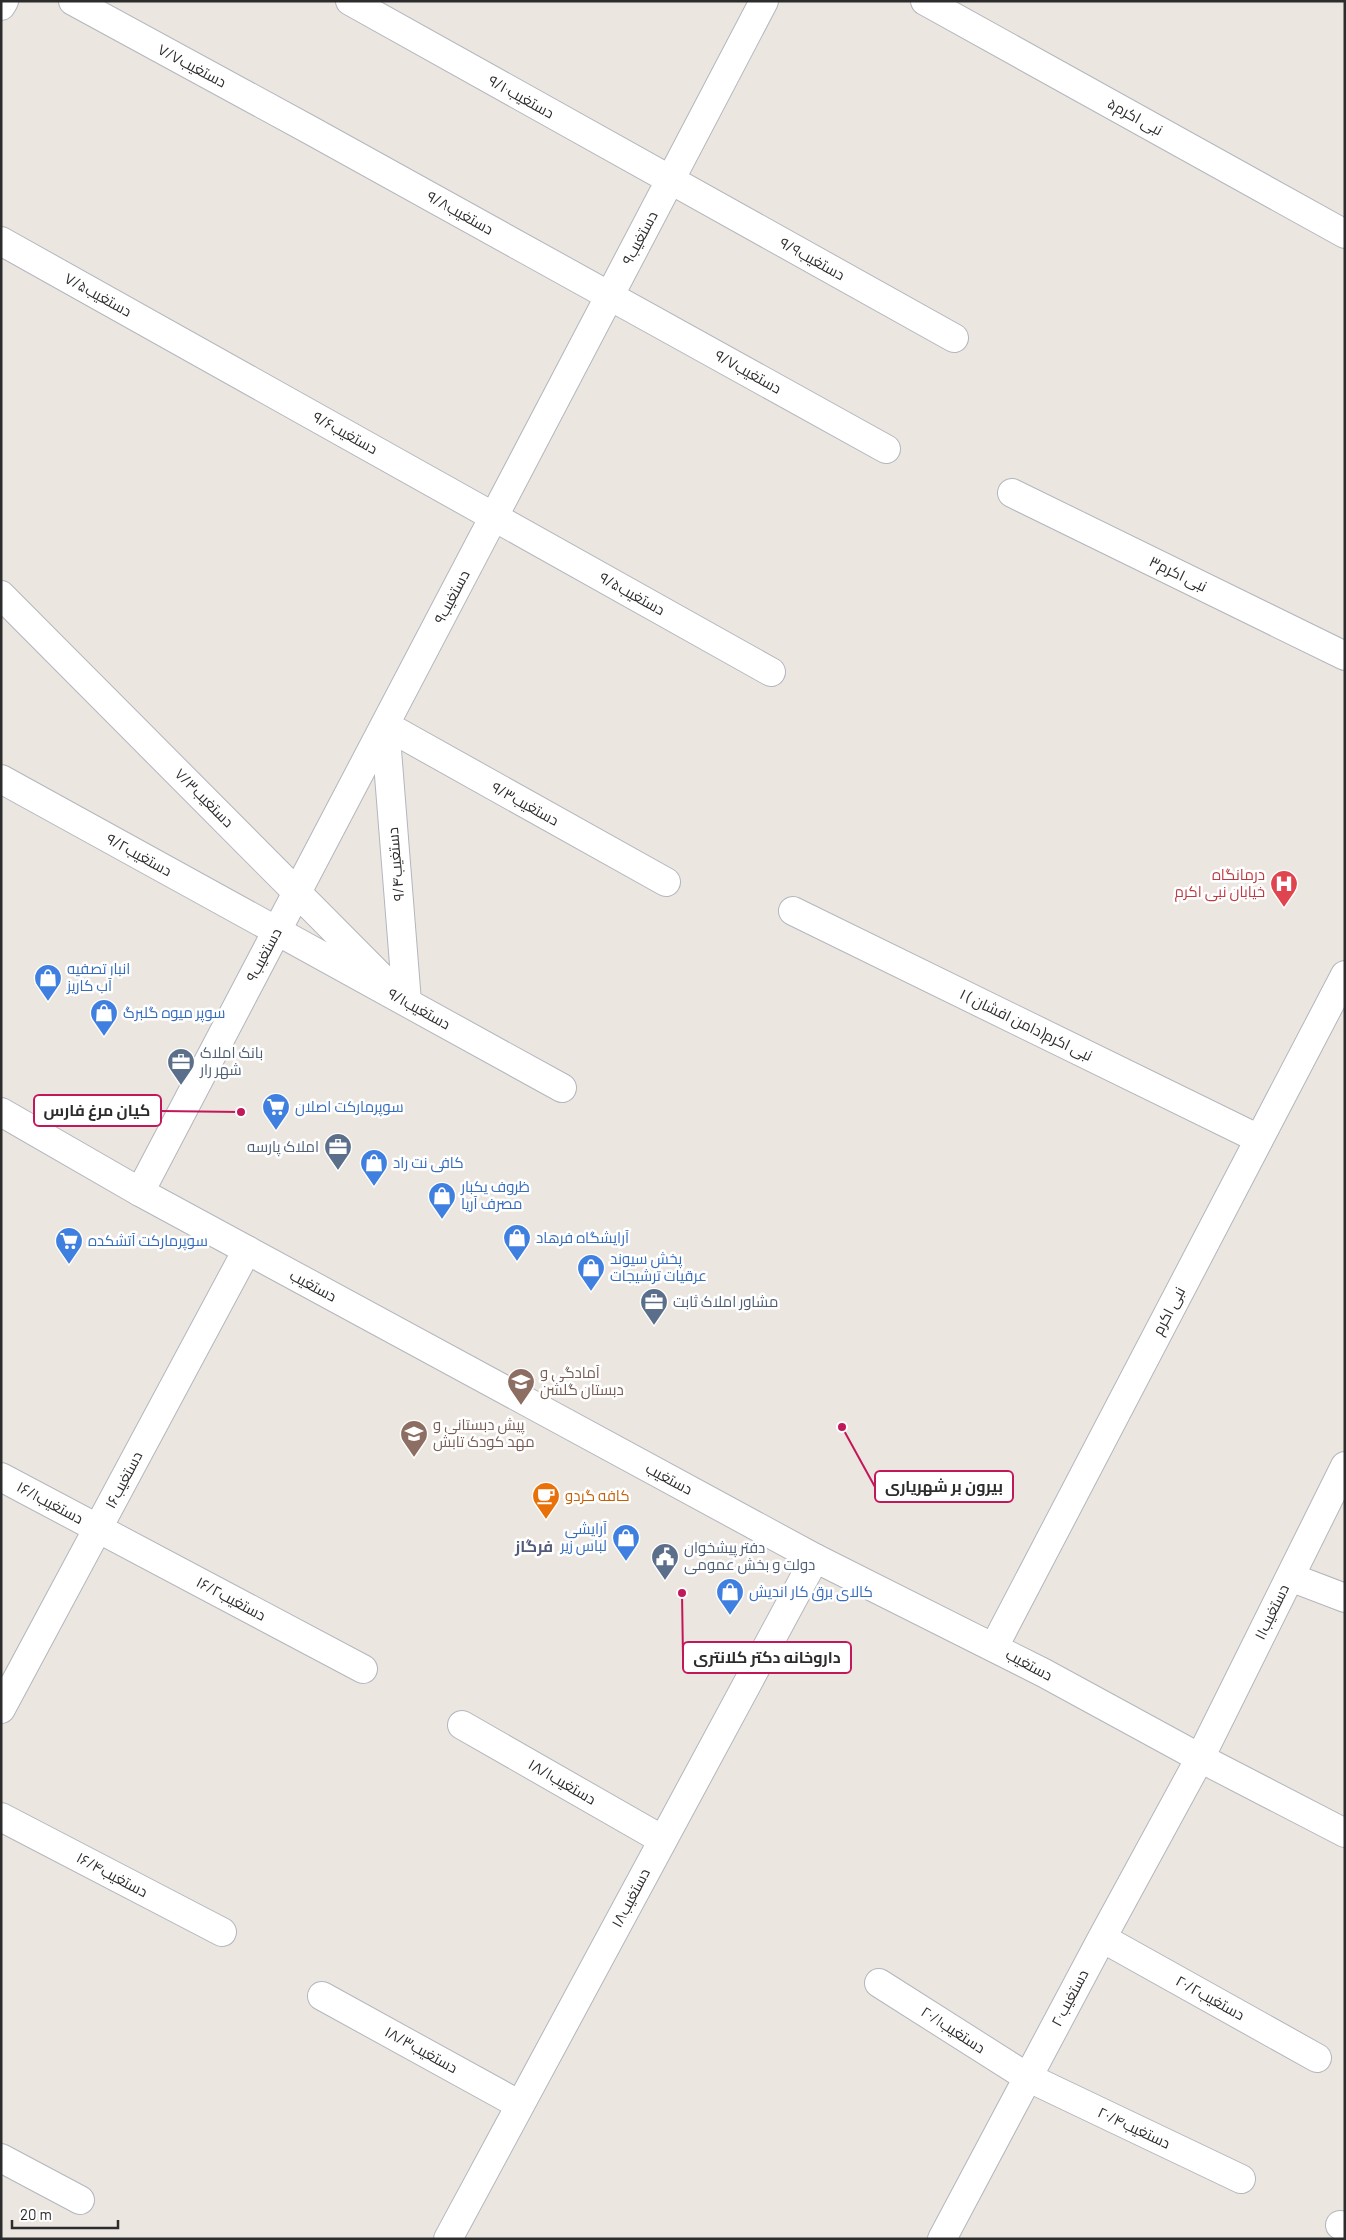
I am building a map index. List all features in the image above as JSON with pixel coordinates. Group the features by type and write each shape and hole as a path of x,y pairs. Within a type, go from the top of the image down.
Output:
{"street":[{"path":"1,6 4,1"},
{"name":"دستغیب۷/۷","path":"73,1 310,130"},
{"name":"دستغیب۹","path":"140,1192 764,1"},
{"name":"نبی اکرم۵","path":"926,1 1345,234"},
{"name":"دستغیب۹/۱۰","path":"361,7 670,181"},
{"name":"دستغیب۹/۸","path":"310,130 610,296"},
{"name":"دستغیب۹/۹","path":"670,181 954,338"},
{"name":"دستغیب۷/۵","path":"1,241 195,349"},
{"name":"دستغیب۹/۷","path":"610,296 886,449"},
{"name":"دستغیب۹/۶","path":"195,349 494,517"},
{"name":"نبی اکرم۳","path":"1012,493 1345,656"},
{"name":"۹/۵دستغیب","path":"494,517 771,672"},
{"name":"دستغیب۷/۳","path":"1,594 407,1002"},
{"name":"دستغیب۹/۳","path":"384,725 666,882"},
{"name":"دستغیب۹/۴","path":"384,725 407,1002"},
{"name":"دستغیب۹/۲","path":"1,779 277,931"},
{"name":"۱ نبی اکرم(دامن افشان )","path":"793,911 1259,1139"},
{"name":"دستغیب۹/۱","path":"277,931 562,1088"},
{"name":"نبی اکرم","path":"994,1647 1345,974"},
{"name":"دستغیب","path":"1,1112 140,1192 815,1558 994,1647 1200,1758 1345,1833"},
{"name":"دستغیب۱۶","path":"1,1709 247,1250"},
{"name":"دستغیب۱۱","path":"1200,1758 1345,1466"},
{"name":"دستغیب۱۶/۱","path":"1,1477 98,1528"},
{"name":"دستغیب۱۶/۲","path":"98,1528 363,1669"},
{"name":"دستغیب۱۸","path":"448,2239 815,1558"},
{"path":"1290,1577 1345,1598"},
{"name":"دستغیب۱۸/۱","path":"462,1724 663,1840"},
{"name":"دستغیب۲۰","path":"942,2239 1027,2077 1200,1758"},
{"name":"دستغیب۱۶/۴","path":"1,1817 222,1932"},
{"name":"دستغیب۲۰/۲","path":"1102,1938 1317,2058"},
{"name":"دستغیب۲۰/۱","path":"879,1983 1027,2077"},
{"name":"دستغیب۱۸/۳","path":"322,1996 520,2104"},
{"name":"دستغیب۲۰/۴","path":"1027,2077 1241,2179"},
{"path":"1,2158 80,2200"}],"place":[{"name":"درمانگاه خیابان نبی اکرم","path":"1284,908"},
{"name":"انبار تصفیه آب کاریز","path":"48,1002"},
{"name":"سوپر میوه گلبرگ","path":"104,1037"},
{"name":"بانک املاک شهر رار","path":"181,1086"},
{"name":"کیان مرغ فارس","path":"241,1112"},
{"name":"سوپرمارکت اصلان","path":"276,1131"},
{"name":"املاک پارسه","path":"338,1171"},
{"name":"کافی نت راد","path":"374,1187"},
{"name":"ظروف یکبار مصرف آریا","path":"442,1220"},
{"name":"آرایشگاه فرهاد","path":"517,1262"},
{"name":"سوپرمارکت آتشکده","path":"69,1265"},
{"name":"پخش سیوند عرقیات ترشیجات","path":"591,1292"},
{"name":"مشاور املاک ثابت","path":"654,1326"},
{"name":"آمادگی و دبستان گلشن","path":"521,1406"},
{"name":"بیرون بر شهریاری","path":"842,1427"},
{"name":"پیش دبستانی و مهد کودک تابش","path":"414,1458"},
{"name":"کافه گردو","path":"546,1520"},
{"name":"آرایشی لباس زیر","path":"626,1562"},
{"name":"دفتر پیشخوان دولت و بخش عمومی","path":"665,1581"},
{"name":"داروخانه دکتر کلانتری","path":"682,1593"},
{"name":"کالای برق کار اندیش","path":"730,1616"}],"district":[{"name":"فرگاز","path":"534,1546"}]}
